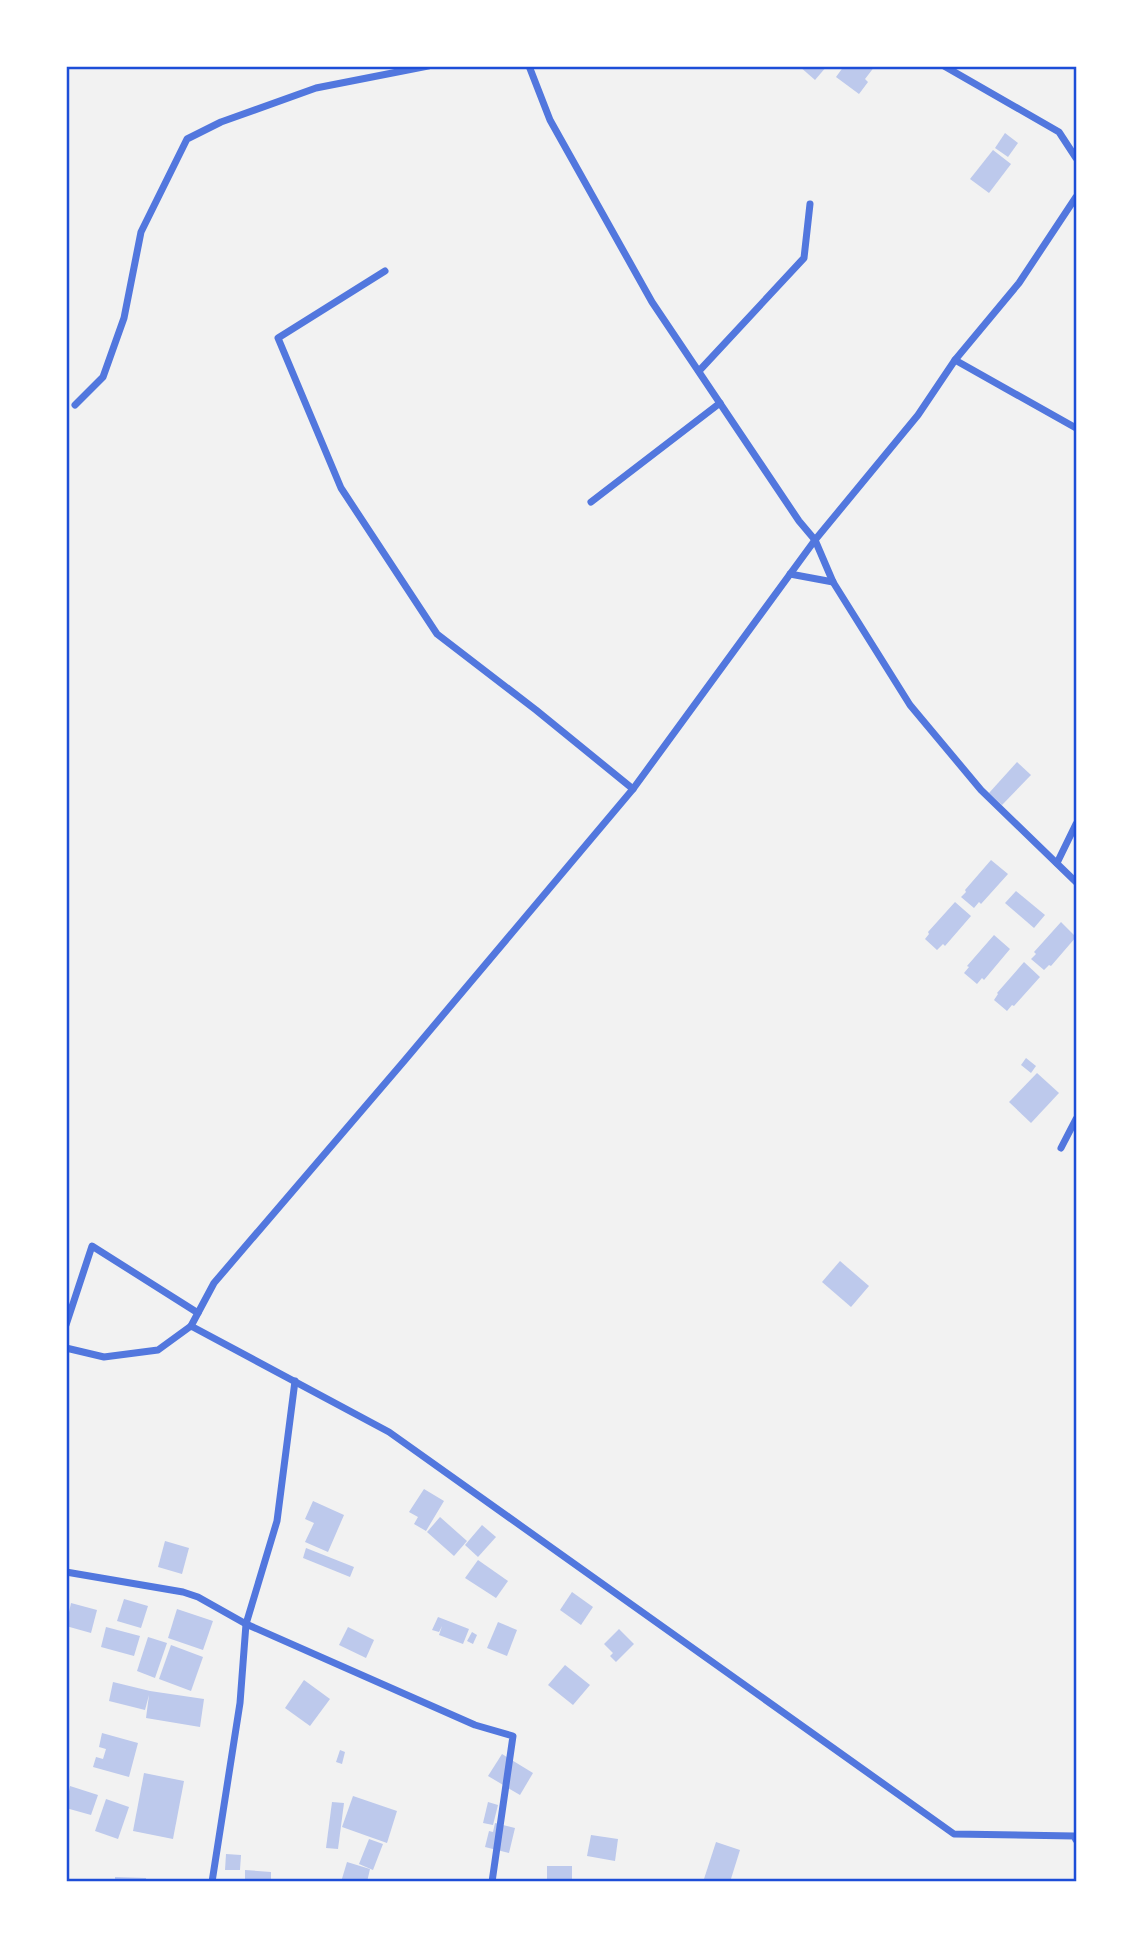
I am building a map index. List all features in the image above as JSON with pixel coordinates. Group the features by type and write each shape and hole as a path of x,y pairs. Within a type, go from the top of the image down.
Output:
{"street":[{"path":"75,405 103,377 124,318 141,232 187,138 221,122 316,89 428,66"},
{"path":"529,66 556,132 653,302 799,521 815,540 833,582 910,705 981,790 1076,882"},
{"path":"944,66 1059,132 1076,158"},
{"path":"66,1348 104,1357 158,1350 191,1326 214,1283 633,789 815,540 918,415 955,360 1019,283 1076,197"},
{"path":"699,371 804,258 810,204"},
{"path":"385,271 278,338 341,488 437,634 633,789"},
{"path":"955,360 1076,428"},
{"path":"591,502 720,403"},
{"path":"790,574 833,582"},
{"path":"1057,863 1076,824"},
{"path":"1061,1148 1076,1119"},
{"path":"66,1325 92,1246 198,1313"},
{"path":"191,1326 389,1432 954,1834 1074,1836 1076,1840"},
{"path":"212,1881 240,1703 246,1623 277,1521 295,1381"},
{"path":"66,1572 183,1592 198,1597 246,1623 475,1725 513,1736 492,1881"}],"building":[{"path":"799,66 827,66 815,80"},
{"path":"844,66 875,66 865,79 868,82 859,94 836,77"},
{"path":"1005,133 1018,143 1008,157 995,148"},
{"path":"993,150 1011,164 989,193 970,179"},
{"path":"1017,762 1031,775 1002,805 989,793"},
{"path":"991,860 1008,874 981,904 979,902 974,908 961,897"},
{"path":"1016,891 1045,915 1034,928 1005,903"},
{"path":"955,902 971,916 945,946 943,944 937,950 925,939"},
{"path":"1061,922 1076,937 1051,966 1044,970 1031,959"},
{"path":"994,935 1010,949 984,980 982,978 977,984 964,973"},
{"path":"1024,962 1040,977 1007,1011 994,1000"},
{"path":"1026,1058 1036,1066 1031,1073 1021,1065"},
{"path":"1037,1073 1059,1093 1031,1123 1009,1102"},
{"path":"840,1261 869,1286 851,1307 822,1282"},
{"path":"424,1489 444,1501 426,1531 414,1524 418,1517 409,1512"},
{"path":"313,1501 344,1515 328,1552 305,1542 314,1523 305,1519"},
{"path":"440,1517 467,1541 454,1556 427,1532"},
{"path":"482,1525 496,1537 478,1557 465,1545"},
{"path":"165,1541 189,1548 182,1574 158,1567"},
{"path":"306,1548 354,1567 350,1577 303,1558"},
{"path":"478,1560 508,1581 496,1598 465,1578"},
{"path":"572,1592 593,1607 581,1625 560,1610"},
{"path":"124,1599 148,1606 141,1628 117,1621"},
{"path":"71,1603 97,1610 91,1633 66,1626"},
{"path":"177,1609 213,1621 203,1650 168,1638"},
{"path":"438,1617 469,1629 463,1644 439,1635 442,1626 439,1632 432,1630"},
{"path":"498,1622 517,1630 507,1656 487,1648"},
{"path":"106,1627 140,1636 134,1656 101,1647"},
{"path":"348,1627 374,1640 366,1658 339,1645"},
{"path":"619,1629 634,1644 616,1662 610,1656 613,1653 604,1644"},
{"path":"472,1632 477,1635 473,1644 467,1641"},
{"path":"148,1637 167,1643 155,1678 137,1671"},
{"path":"171,1645 203,1657 191,1691 159,1679"},
{"path":"565,1665 590,1685 573,1705 548,1685"},
{"path":"304,1680 330,1699 310,1726 285,1708"},
{"path":"113,1682 204,1699 200,1727 146,1718 149,1695 145,1710 109,1701"},
{"path":"102,1733 138,1743 129,1777 93,1767 96,1757 103,1759 106,1749 99,1747"},
{"path":"340,1750 345,1752 342,1764 336,1762"},
{"path":"502,1754 533,1773 520,1795 488,1776"},
{"path":"144,1773 184,1781 173,1839 133,1831"},
{"path":"70,1786 98,1795 91,1815 66,1808"},
{"path":"353,1796 397,1811 387,1843 342,1827"},
{"path":"106,1799 129,1807 118,1839 95,1831"},
{"path":"332,1802 344,1803 338,1849 326,1848"},
{"path":"488,1802 498,1805 493,1825 483,1823"},
{"path":"495,1823 515,1828 509,1853 485,1847 489,1831 493,1832"},
{"path":"591,1835 618,1839 615,1861 587,1856"},
{"path":"369,1839 383,1844 373,1870 359,1864"},
{"path":"716,1842 740,1850 730,1882 703,1882"},
{"path":"226,1854 241,1855 240,1870 225,1870"},
{"path":"347,1862 370,1869 367,1882 341,1882"},
{"path":"547,1866 572,1866 572,1882 547,1882"},
{"path":"245,1870 271,1872 271,1882 245,1882"},
{"path":"115,1877 146,1878 146,1882 115,1882"}]}
